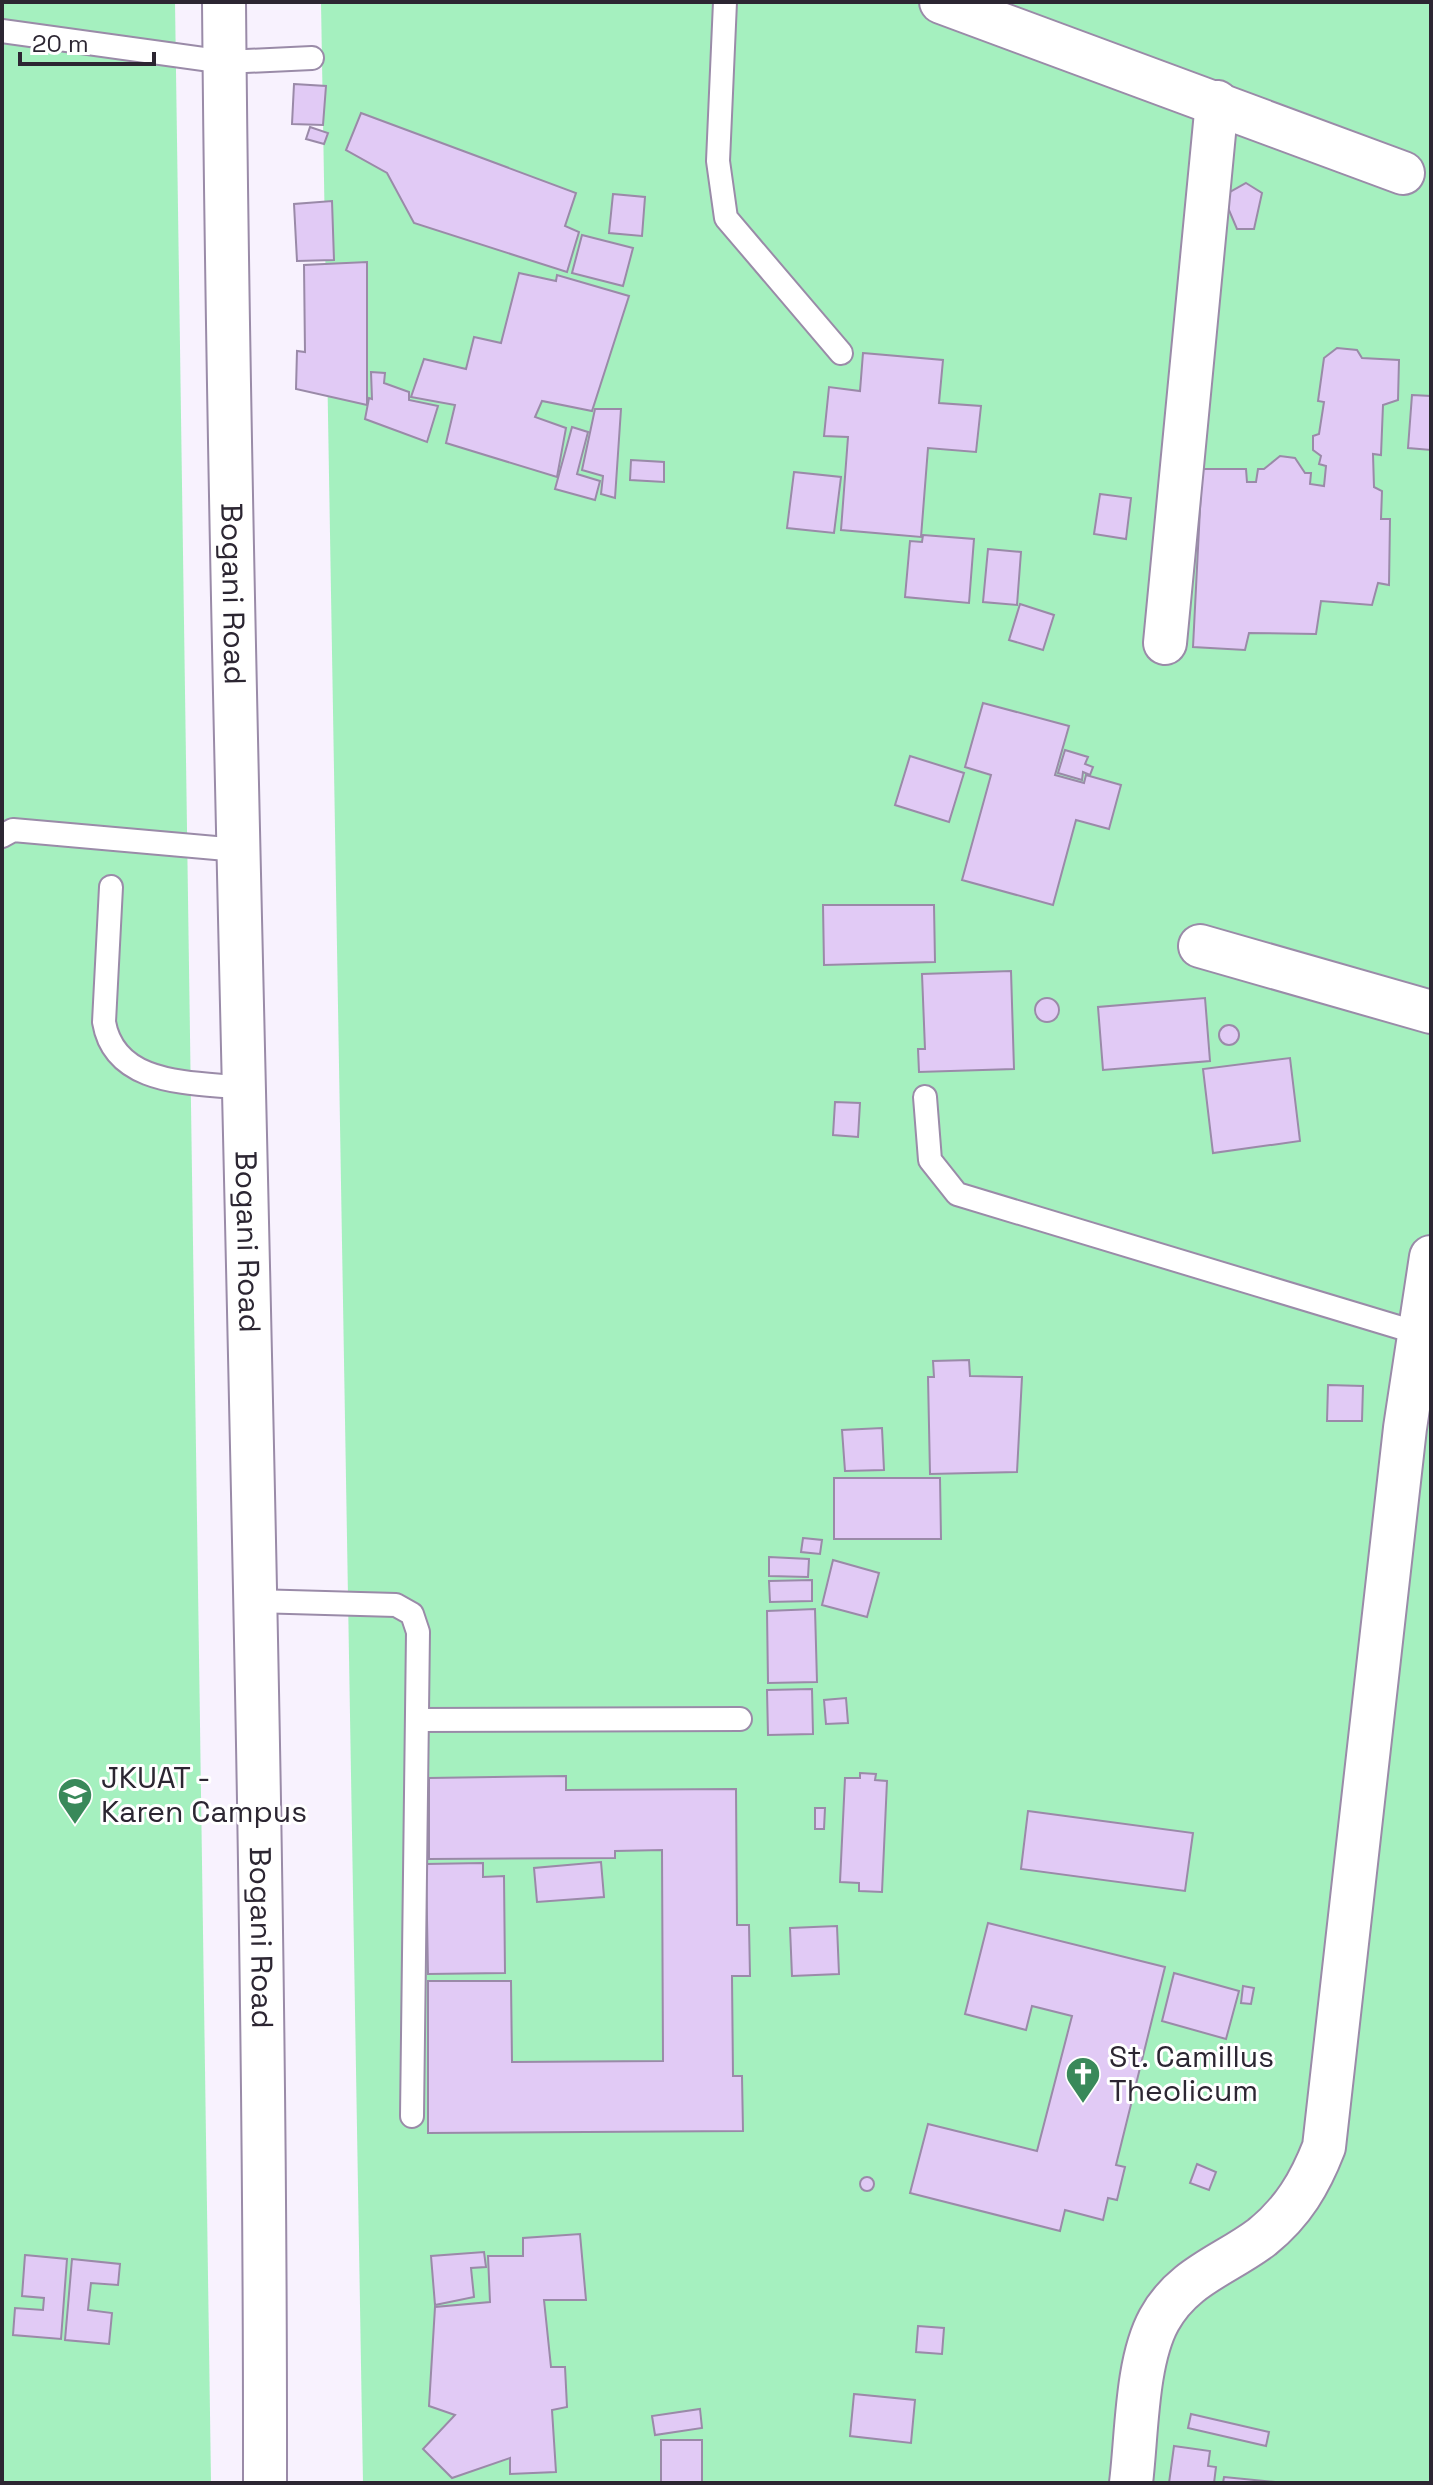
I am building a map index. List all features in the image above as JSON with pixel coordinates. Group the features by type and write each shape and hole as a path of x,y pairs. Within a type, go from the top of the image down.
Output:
{"street":[{"name":"Bogani Road","path":"224,2 254,1601 265,2483"},
{"path":"941,2 1403,173"},
{"path":"1165,643 1217,102"},
{"path":"1200,946 1431,1012"},
{"path":"1131,2483 1145,2367 1160,2317 1195,2276 1261,2237 1288,2212 1309,2186 1324,2147 1418,1429 1418,1333 1431,1257"}],"lane":[{"path":"725,2 718,161 726,218 841,353"},
{"path":"2,31 225,62 312,58"},
{"path":"2,836 13,830 238,850"},
{"path":"111,887 104,1022 109,1043 135,1069 160,1078 244,1088"},
{"path":"925,1097 930,1160 957,1194 1418,1333"},
{"path":"254,1601 396,1605 412,1614 418,1632 412,2116"},
{"path":"417,1720 740,1719"}],"green space":[{"path":"2,2 175,2 211,2483 2,2483"},
{"path":"321,2 1431,2 1431,2483 363,2483"}],"building":[{"path":"294,84 326,86 323,125 292,124"},
{"path":"361,113 576,193 565,226 579,232 567,272 414,223 387,173 346,150"},
{"path":"310,127 328,133 324,144 306,139"},
{"path":"1246,183 1262,193 1254,229 1237,229 1223,196"},
{"path":"613,194 645,197 642,236 609,233"},
{"path":"332,201 334,260 297,261 294,204"},
{"path":"582,235 633,248 623,286 572,273"},
{"path":"367,262 367,405 296,389 297,351 305,352 304,265"},
{"path":"519,273 556,281 557,275 629,296 592,411 542,401 535,417 566,428 557,477 446,443 455,405 411,397 424,359 466,369 474,337 501,343"},
{"path":"1337,348 1357,350 1362,358 1399,360 1398,400 1383,405 1381,455 1373,454 1374,487 1382,491 1381,519 1390,519 1389,585 1378,583 1372,605 1321,601 1316,634 1249,633 1245,650 1193,647 1202,469 1246,469 1247,482 1256,482 1258,469 1264,469 1280,456 1295,458 1305,473 1311,473 1310,484 1324,486 1326,466 1319,464 1321,456 1313,450 1313,436 1319,434 1324,402 1318,401 1324,358"},
{"path":"863,353 943,360 939,403 981,406 976,452 928,448 921,537 841,530 848,437 824,436 829,387 860,391"},
{"path":"371,372 385,373 384,383 409,392 409,400 438,406 427,442 365,419 369,398 372,399"},
{"path":"1412,395 1431,396 1431,450 1408,448"},
{"path":"595,409 621,409 615,498 601,494 603,476 582,470"},
{"path":"572,427 588,432 577,474 600,481 595,500 555,489"},
{"path":"631,460 664,462 664,482 630,480"},
{"path":"794,472 841,477 834,533 787,528"},
{"path":"1100,494 1131,498 1126,539 1094,534"},
{"path":"923,535 974,539 969,603 905,597 910,541 922,542"},
{"path":"988,549 1021,552 1017,605 983,602"},
{"path":"1020,604 1054,615 1043,650 1009,640"},
{"path":"983,703 1069,726 1055,775 1084,783 1086,775 1121,785 1109,829 1076,820 1053,905 962,880 991,775 965,767"},
{"path":"1065,750 1088,757 1085,764 1093,767 1090,775 1083,772 1082,780 1058,773"},
{"path":"910,756 964,773 949,822 895,805"},
{"path":"823,905 934,905 935,962 824,965"},
{"path":"1011,971 1014,1069 919,1072 918,1049 925,1049 922,974"},
{"path":"1047,998 1056,1001 1059,1010 1056,1019 1047,1022 1038,1019 1035,1010 1038,1001"},
{"path":"1205,998 1210,1061 1103,1070 1098,1007"},
{"path":"1225,1025 1233,1025 1239,1035 1233,1045 1225,1045 1219,1039 1219,1031"},
{"path":"1290,1058 1300,1141 1213,1153 1203,1069"},
{"path":"835,1102 860,1103 858,1137 833,1135"},
{"path":"969,1360 970,1376 1022,1377 1017,1472 930,1474 928,1377 934,1377 933,1361"},
{"path":"1328,1385 1363,1386 1362,1421 1327,1421"},
{"path":"882,1428 884,1470 845,1471 842,1430"},
{"path":"834,1478 940,1478 941,1539 834,1539"},
{"path":"803,1538 822,1540 820,1554 801,1552"},
{"path":"769,1557 809,1559 808,1577 769,1576"},
{"path":"833,1560 879,1573 867,1617 822,1605"},
{"path":"812,1580 812,1601 770,1602 769,1581"},
{"path":"815,1609 817,1682 768,1683 767,1611"},
{"path":"812,1689 813,1734 768,1735 767,1690"},
{"path":"846,1698 848,1723 826,1724 824,1700"},
{"path":"860,1773 876,1774 875,1780 887,1781 882,1892 859,1891 859,1883 840,1882 845,1778 860,1778"},
{"path":"566,1776 566,1790 736,1789 737,1925 749,1925 750,1976 732,1976 733,2076 742,2076 743,2131 428,2133 428,1981 511,1981 512,2062 663,2061 662,1850 615,1851 615,1858 429,1859 429,1778"},
{"path":"815,1808 825,1808 824,1829 815,1829"},
{"path":"1028,1811 1193,1833 1185,1891 1021,1869"},
{"path":"601,1862 604,1897 537,1902 534,1868"},
{"path":"483,1863 483,1877 504,1876 505,1973 428,1974 426,1864"},
{"path":"988,1923 1165,1967 1116,2165 1125,2167 1117,2200 1108,2198 1103,2220 1065,2210 1060,2231 910,2193 928,2124 1037,2151 1072,2016 1032,2006 1026,2030 965,2014"},
{"path":"837,1926 839,1974 792,1976 790,1928"},
{"path":"1174,1973 1239,1991 1226,2039 1162,2021"},
{"path":"1243,1986 1254,1988 1251,2004 1241,2003"},
{"path":"1197,2164 1216,2172 1209,2190 1190,2183"},
{"path":"867,2177 874,2184 867,2191 860,2184"},
{"path":"580,2234 586,2300 544,2300 551,2367 565,2367 567,2407 552,2410 556,2472 510,2474 510,2458 452,2478 423,2449 455,2415 429,2406 435,2307 490,2302 488,2256 523,2256 523,2238"},
{"path":"484,2252 486,2267 471,2268 474,2297 435,2305 431,2256"},
{"path":"25,2255 67,2259 61,2339 13,2335 15,2308 43,2310 44,2298 22,2296"},
{"path":"72,2259 120,2264 118,2285 91,2283 88,2310 112,2313 109,2344 65,2340"},
{"path":"918,2326 944,2328 942,2354 916,2352"},
{"path":"854,2394 915,2400 911,2443 850,2436"},
{"path":"700,2409 702,2428 655,2435 652,2416"},
{"path":"1191,2414 1269,2432 1266,2446 1188,2428"},
{"path":"661,2440 702,2440 702,2483 661,2483"},
{"path":"1174,2446 1210,2451 1208,2466 1216,2467 1214,2483 1169,2483"},
{"path":"1224,2477 1286,2483 1223,2483"}],"place":[{"name":"JKUAT - Karen Campus","path":"75,1826"},
{"name":"St. Camillus Theolicum","path":"1083,2105"}]}
